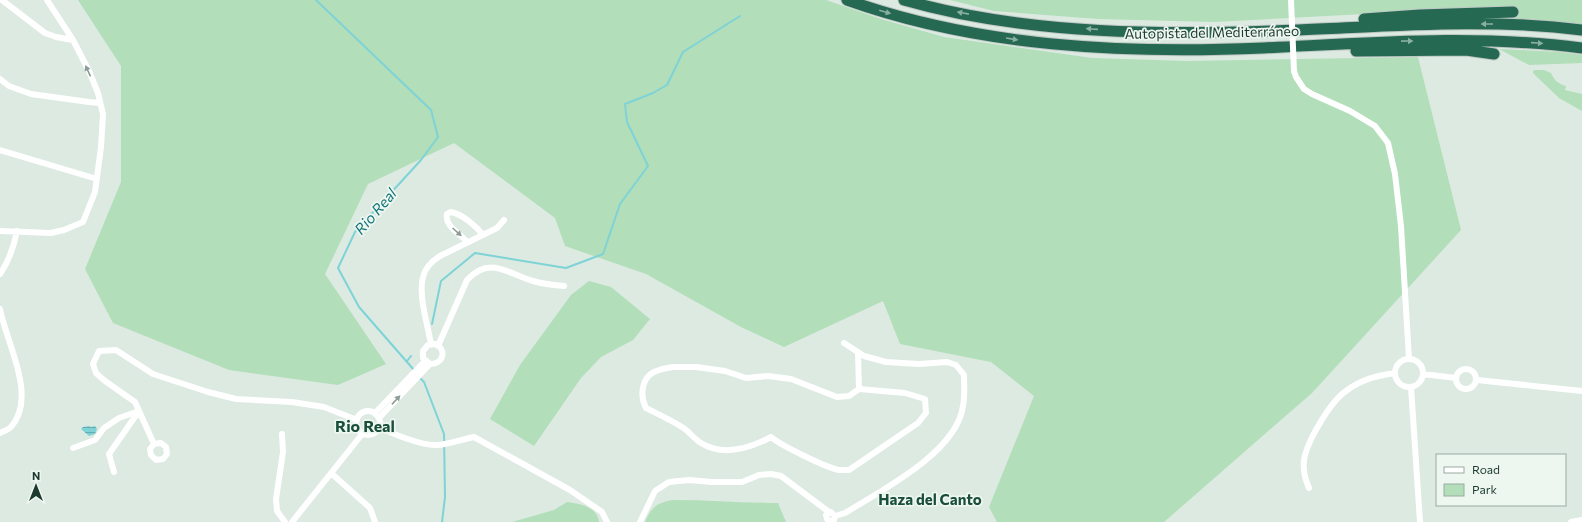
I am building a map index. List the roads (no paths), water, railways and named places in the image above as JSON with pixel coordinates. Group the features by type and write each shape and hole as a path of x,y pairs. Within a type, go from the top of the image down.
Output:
{"highway":[{"name":"Autopista del Mediterráneo","path":"847,0 902,17 972,32 1028,41 1094,47 1151,49 1260,48 1437,40 1507,41 1582,48"},
{"name":"Autopista del Mediterráneo","path":"904,0 954,12 1000,20 1069,28 1116,31 1166,33 1222,32 1434,24 1515,24 1582,30"},
{"path":"1116,31 1158,28 1261,26 1420,15 1513,12"},
{"path":"1151,49 1178,54 1458,50 1481,51 1494,54"}],"street":[{"path":"2,0 45,33 56,37 73,40"},
{"path":"0,231 51,233 64,230 83,222 90,207 97,180 104,114 98,93 89,71 73,40 47,0"},
{"path":"1291,0 1294,70 1296,77 1304,88 1312,94 1375,126 1388,144 1395,174 1401,226 1409,359"},
{"path":"0,79 9,86 31,94 100,103"},
{"path":"0,150 97,180"},
{"path":"467,242 447,223 447,214 451,212 456,213 478,229 483,235"},
{"path":"434,345 428,346 423,351 423,358 428,362 437,363 442,358 442,351 434,345 422,289 423,277 427,267 432,261 497,228 504,220"},
{"path":"0,274 12,251 17,231"},
{"path":"434,345 467,280 481,269 495,267 534,282 564,286"},
{"path":"0,309 3,325 19,370 21,406 10,429 0,433"},
{"path":"829,512 826,517 830,522 834,520 835,516 845,513 901,478 939,450 955,429 963,407 964,375 956,365 947,362 920,364 886,362 864,356 844,343"},
{"path":"154,444 135,402 96,373 93,364 99,351 116,350 153,374 208,392 236,399 292,402 324,407 357,420"},
{"path":"858,353 859,389"},
{"path":"1409,359 1415,360 1419,364 1423,374 1419,383 1411,387 1405,387 1396,379 1395,373 1399,363 1409,359"},
{"path":"377,415 409,381 418,368 428,362"},
{"path":"409,381 424,371 428,362"},
{"path":"673,367 696,367 725,371 746,378 768,376 791,379 837,397 848,396 859,389 905,392 925,399 926,413 918,423 848,470 838,470 777,442 771,437 757,444 738,450 716,451 700,443 683,427 646,408 643,403 643,390 646,379 653,372 673,367"},
{"path":"1468,368 1473,370 1477,380 1475,385 1465,389 1460,387 1456,378 1458,372 1462,369 1468,368"},
{"path":"1309,488 1305,479 1305,456 1322,418 1345,391 1373,376 1395,373"},
{"path":"1423,374 1456,378"},
{"path":"1477,380 1582,392"},
{"path":"1411,387 1420,522"},
{"path":"72,448 95,440 104,428 119,418 139,410"},
{"path":"114,472 109,454 139,410"},
{"path":"377,415 366,411 362,413 357,420 357,425 359,430 369,435 376,432 380,427"},
{"path":"377,415 380,427 389,432 417,441 436,445 474,437 570,490 602,512 607,522"},
{"path":"292,522 363,433"},
{"path":"282,434 283,452 276,500 277,510 285,522"},
{"path":"331,474 370,508 375,522"},
{"path":"640,522 655,491 668,482 689,480 742,482 759,475 771,474 781,476 829,512 833,512 835,516"},
{"path":"1571,522 1582,520"}],"water":[{"path":"89,426 95,426 97,429 95,434 89,436 81,429"}],"waterway":[{"name":"Rio Real","path":"316,0 431,110 438,137 421,160 355,232 338,268 359,307 414,370"},
{"path":"432,324 441,281 475,253 566,268 603,254 620,204 648,166 627,122 625,104 653,93 667,85 683,52 740,16"},
{"name":"Rio Real","path":"407,361 411,356"},
{"name":"Rio Real","path":"419,377 424,382 444,434 445,497 442,522"}],"district":[{"name":"Rio Real","path":"365,425"},
{"name":"Haza del Canto","path":"930,499"}]}
